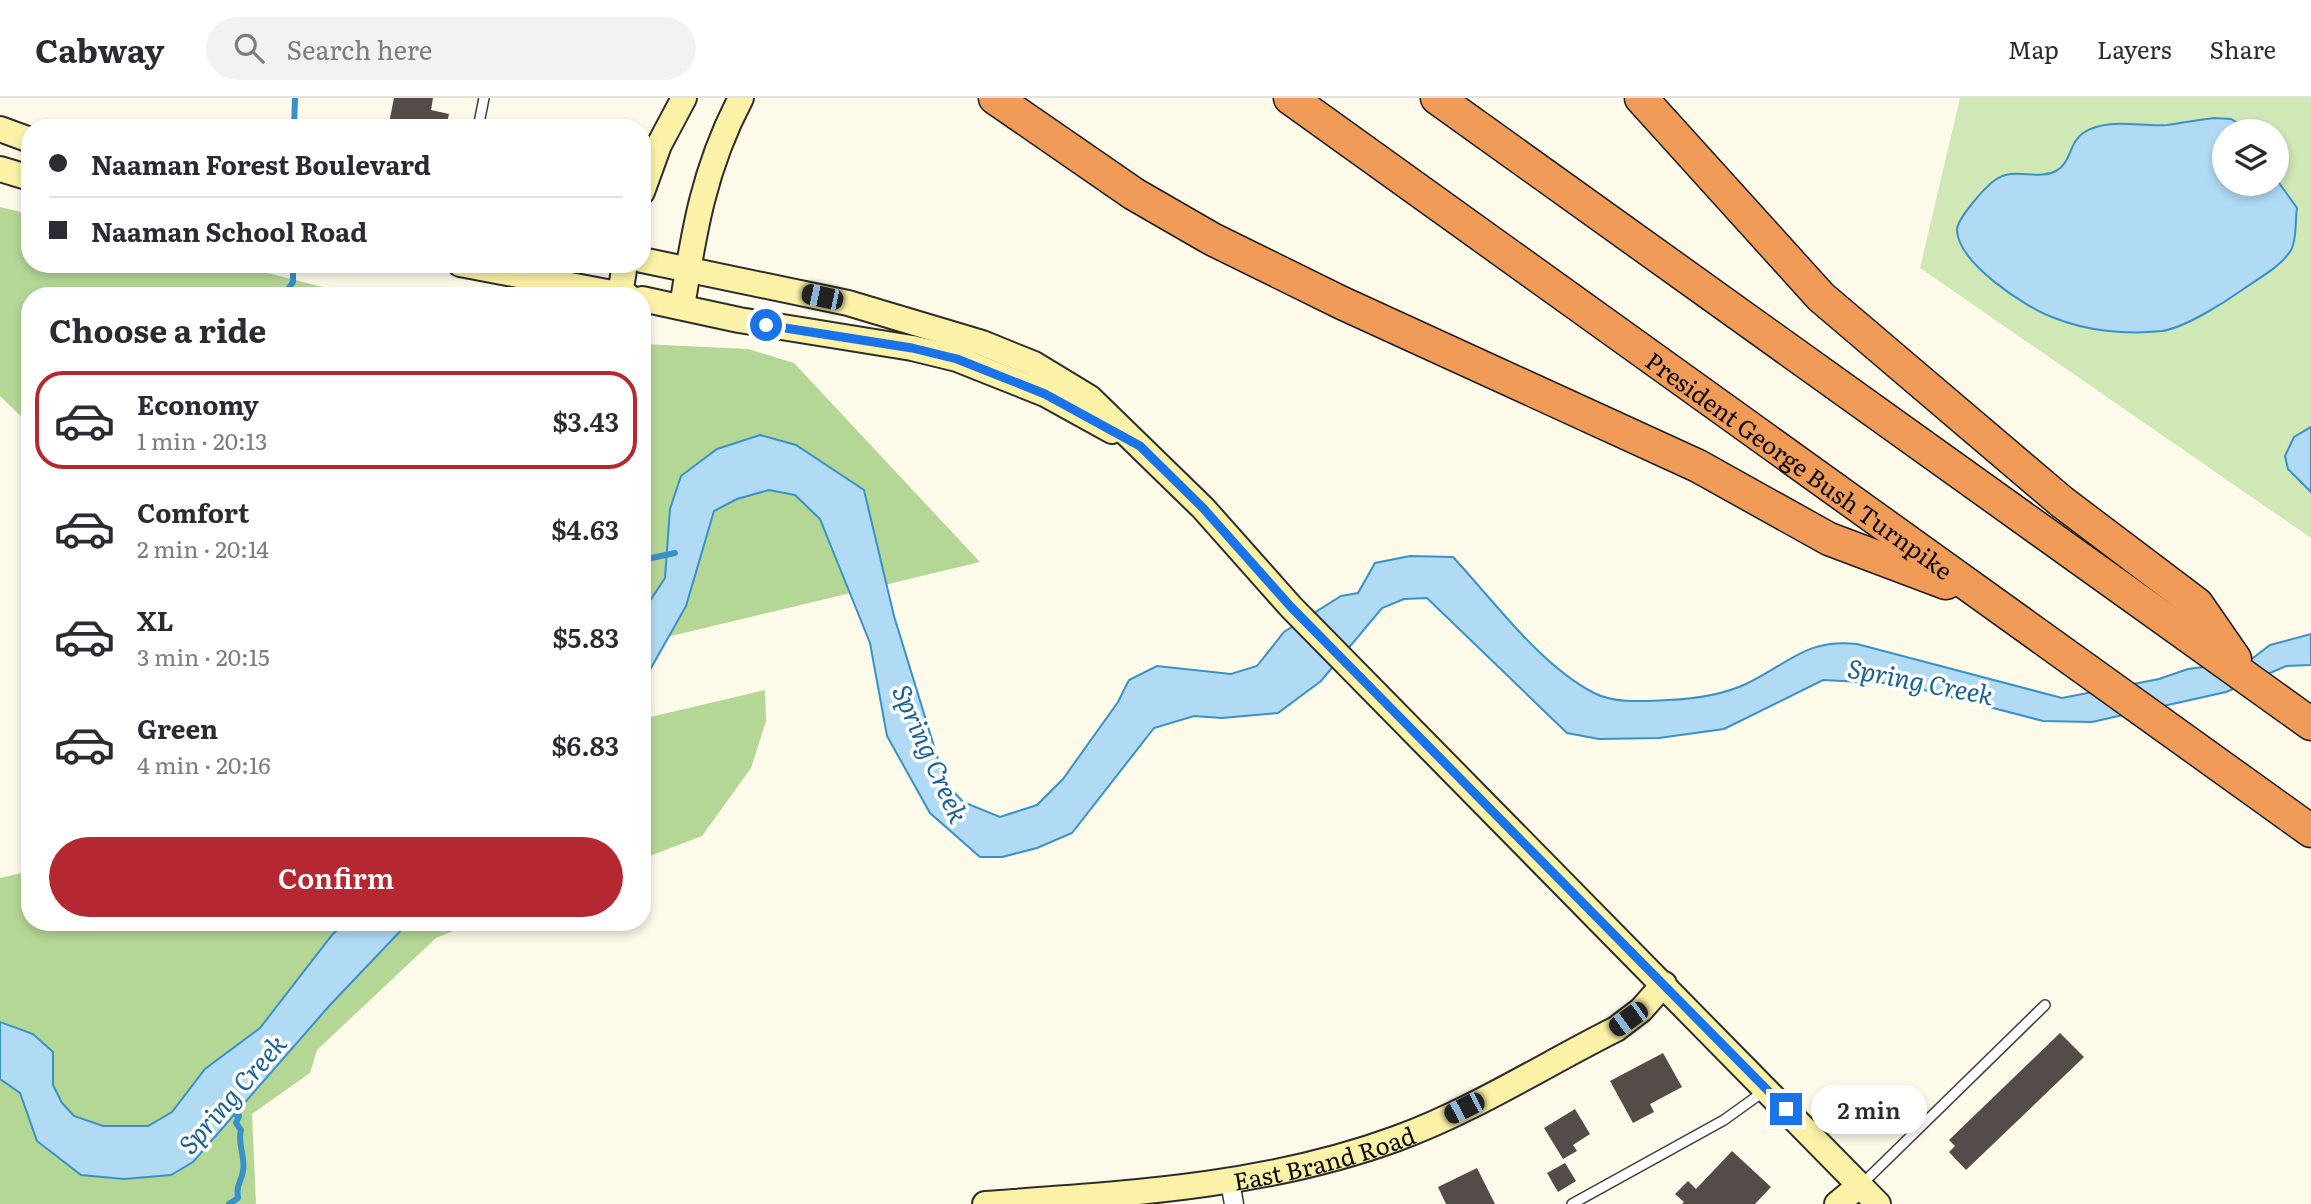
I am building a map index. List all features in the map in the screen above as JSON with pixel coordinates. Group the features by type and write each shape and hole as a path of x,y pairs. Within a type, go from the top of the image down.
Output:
{"highway":[{"path":"995,98 1124,187 1212,239 1354,309 1698,466 1829,538 1987,598"},
{"name":"President George Bush Turnpike","path":"1290,98 2311,831"},
{"path":"1437,98 2311,724"},
{"path":"1641,98 1821,296 2062,502 2197,604 2248,678"}],"main road":[{"path":"651,167 659,145 684,98"},
{"path":"682,307 693,229 711,161 741,98"},
{"path":"0,130 21,137"},
{"path":"0,169 21,175"},
{"path":"651,262 848,303 982,343 1034,364 1090,398 1203,508 1291,607 1878,1204"},
{"path":"508,273 582,287"},
{"path":"651,300 834,337 912,348 957,359 1045,394 1140,446"},
{"name":"East Brand Road","path":"985,1204 1232,1193 1398,1138 1442,1119 1616,1028 1641,1010 1664,984"},
{"path":"1837,1204 1860,1185"}],"lane":[{"path":"480,119 484,98"},
{"path":"1860,1185 2045,1005"},
{"path":"1572,1204 1724,1120 1767,1090"}],"green space":[{"path":"1960,98 2311,98 2311,538 1920,268"},
{"path":"0,207 21,212 21,273 268,273 323,287 21,287 21,416 0,396"},
{"path":"651,344 748,349 794,363 980,562 651,641"},
{"path":"765,690 766,721 751,768 702,836 651,856 651,717"},
{"path":"21,873 21,931 454,931 436,938 317,1050 310,1073 252,1114 256,1204 0,1204 0,878"}],"water":[{"path":"2214,118 2231,119 2212,119 2212,196 2288,196 2297,208 2293,246 2287,256 2225,301 2192,320 2162,331 2134,332 2092,329 2065,322 2040,312 2010,294 1980,269 1960,243 1958,225 1972,203 2002,176 2041,175 2056,171 2065,163 2078,137 2092,128 2113,124 2167,125"},
{"path":"2311,427 2311,492 2288,469 2285,456 2294,437"},
{"name":"Spring Creek","path":"760,435 796,445 864,490 894,616 945,782 963,802 1000,817 1037,805 1063,779 1118,702 1129,680 1157,666 1231,674 1257,666 1284,632 1341,596 1358,593 1375,563 1410,556 1453,557 1519,631 1555,666 1594,693 1621,700 1678,699 1717,694 1746,684 1798,654 1824,645 1840,643 1857,644 2062,698 2159,679 2188,669 2249,661 2270,645 2311,634 2311,665 2286,666 2226,692 2092,722 2043,721 1901,684 1823,680 1724,729 1659,738 1599,739 1567,733 1427,598 1404,599 1382,608 1321,681 1278,713 1222,718 1194,716 1154,728 1072,833 1037,848 1002,857 980,857 930,813 887,736 870,643 820,519 795,495 769,490 737,499 714,511 686,606 651,668 651,599 665,578 670,509 681,476 717,449"},
{"name":"Spring Creek","path":"336,931 400,931 330,1005 193,1162 171,1175 124,1179 81,1175 37,1141 20,1093 0,1079 0,1022 33,1034 53,1052 53,1085 62,1103 74,1116 103,1126 148,1126 172,1112 205,1069 260,1028"}],"building":[{"path":"394,98 433,98 431,110 449,114 448,119 390,119"},
{"path":"2060,1033 2084,1057 1966,1170 1949,1152 1955,1146 1949,1140"},
{"path":"1663,1053 1682,1087 1650,1104 1654,1112 1633,1123 1610,1081"},
{"path":"1575,1109 1590,1134 1573,1145 1577,1151 1563,1159 1544,1128"},
{"path":"1732,1151 1771,1187 1755,1204 1682,1204 1684,1202 1675,1194 1688,1181 1696,1189"},
{"path":"1565,1163 1576,1181 1558,1192 1547,1173"},
{"path":"1477,1168 1495,1204 1446,1204 1438,1187"}],"waterway":[{"path":"294,119 295,98"},
{"path":"289,287 293,282 293,273"},
{"path":"651,558 675,553"},
{"name":"Spring Creek","path":"229,1111 239,1116 236,1123 241,1130 244,1166 238,1186 238,1198 229,1204"}],"route":[{"path":"766,325 912,348 957,359 1045,394 1140,446 1203,508 1291,607 1786,1109"}]}
